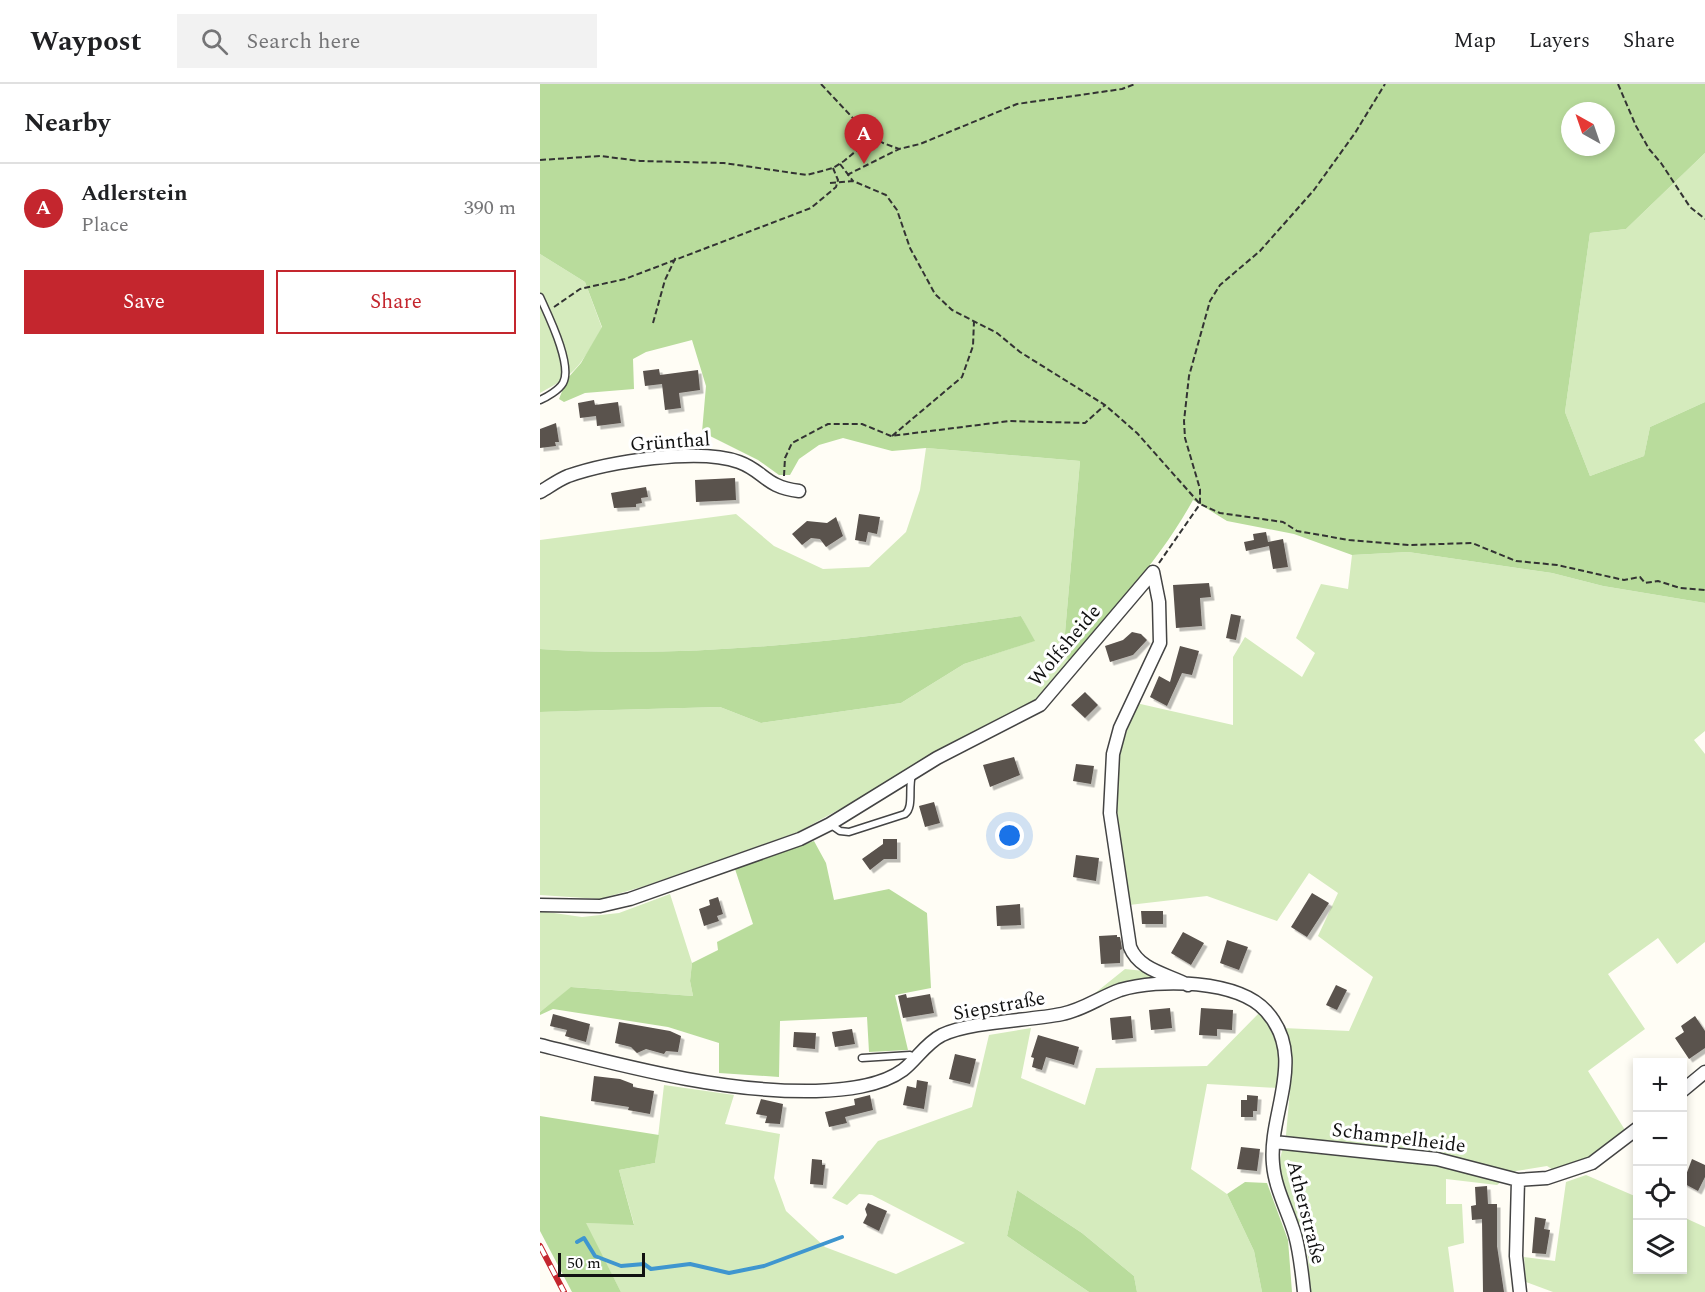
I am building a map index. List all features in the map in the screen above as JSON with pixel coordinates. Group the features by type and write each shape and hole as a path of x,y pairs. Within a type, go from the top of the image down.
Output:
{"street":[{"name":"Grünthal","path":"540,492 566,477 590,470 654,459 713,455 741,462 768,482 784,489 799,490"},
{"name":"Wolfsheide","path":"540,905 600,906 630,899 789,843 830,824 937,758 1040,705 1153,572"},
{"path":"1153,572 1159,602 1160,643 1120,728 1113,754 1110,813 1127,931 1134,957 1143,966 1188,985"},
{"name":"Siepstraße","path":"540,1045 677,1077 766,1088 816,1090 881,1081 903,1070 942,1035 976,1027 1065,1013 1119,991 1142,986 1188,985 1223,988 1250,997 1267,1012 1276,1025 1285,1058 1285,1083 1274,1142"},
{"path":"1687,1087 1705,1072"},
{"name":"Schampelheide","path":"1274,1142 1437,1159 1518,1180 1547,1178 1592,1163 1633,1132"},
{"name":"Atherstraße","path":"1274,1142 1275,1180 1294,1235 1304,1292"},
{"path":"1518,1180 1516,1256 1520,1292"}],"lane":[{"path":"540,297 561,347 566,374 562,385 540,400"},
{"path":"830,824 840,831 849,832 905,814 910,810 912,803 908,792 913,774"},
{"path":"862,1058 910,1055 914,1058"}],"path":[{"path":"821,84 865,131 879,141 899,149"},
{"path":"847,175 899,149 920,144 1017,104 1122,89 1135,84"},
{"path":"1153,572 1200,504 1200,489 1185,438 1185,400 1210,301 1220,285 1260,251 1314,190 1355,133 1385,84"},
{"path":"1618,84 1636,126 1649,149 1690,207 1705,219"},
{"path":"856,152 865,131"},
{"path":"540,160 600,156 640,161 724,163 807,175 833,168 856,152 879,141"},
{"path":"840,164 853,181 886,195 897,210 910,248 935,294 952,310 997,333 1020,352 1105,405 1137,433 1200,504 1220,513 1243,519 1283,522 1297,531 1350,540 1409,545 1472,543 1516,561 1557,565 1624,580 1640,577 1645,583 1658,581 1680,588 1705,590"},
{"path":"833,168 837,184"},
{"path":"830,183 853,181"},
{"path":"546,310 580,288 625,279 811,208 837,184"},
{"path":"653,323 665,280 675,258"},
{"path":"891,436 962,377 973,346 974,321"},
{"path":"784,489 785,458 792,443 808,432 828,424 862,424 891,436 1010,421 1085,423 1105,405"}],"green space":[{"path":"540,84 1705,84 1705,153 1626,229 1590,233 1565,412 1590,476 1644,456 1650,427 1705,402 1705,603 1603,586 1552,573 1408,552 1352,555 1294,534 1227,521 1193,500 1180,523 1150,565 1068,666 1065,633 1080,461 926,448 892,451 843,438 819,445 799,459 790,475 779,475 758,460 702,432 706,386 692,340 646,352 633,359 634,389 585,393 564,402 559,399 567,379 581,363 602,327 585,282 540,254"},
{"path":"1705,153 1705,402 1650,427 1644,456 1590,476 1565,412 1590,233 1626,229"},
{"path":"540,254 585,282 602,328 589,351 571,373 540,393"},
{"path":"926,448 1080,461 1065,633 1068,666 1039,700 798,832 645,886 600,899 540,895 540,712 720,707 761,723 901,703 964,664 1034,641 1021,616 781,645 661,652 540,649 540,540 736,514 774,546 823,569 869,567 906,532 920,490"},
{"path":"1408,552 1552,573 1603,586 1705,603 1705,731 1694,740 1705,754 1705,942 1677,964 1658,938 1608,974 1645,1029 1588,1071 1625,1130 1593,1156 1555,1171 1547,1166 1516,1171 1497,1185 1446,1179 1446,1204 1462,1204 1464,1243 1448,1247 1454,1292 1310,1292 1308,1258 1278,1167 1286,1135 1290,1090 1290,1051 1283,1028 1349,1031 1373,977 1318,936 1338,893 1309,873 1277,921 1207,896 1129,905 1117,811 1120,752 1136,703 1233,725 1233,657 1245,637 1302,677 1315,653 1296,638 1321,584 1348,589 1352,555"},
{"path":"1021,616 1035,641 964,664 901,703 761,723 720,707 540,712 540,649 661,652 781,645"},
{"path":"814,841 826,863 834,900 889,889 927,913 931,988 895,995 908,1050 869,1052 867,1017 780,1021 779,1077 719,1073 719,1043 668,1027 553,1009 540,1015 540,1012 571,987 693,996 690,981 692,963 718,950 717,942 753,924 735,869"},
{"path":"670,894 692,963 690,981 693,996 572,987 540,1012 540,911 582,917 619,913"},
{"path":"1125,969 1144,971 1165,980 1089,998"},
{"path":"1260,1012 1278,1048 1280,1066 1278,1088 1207,1084 1191,1169 1227,1194 1254,1251 1262,1292 1137,1292 1134,1276 1082,1233 1017,1190 1007,1236 1089,1292 621,1292 585,1223 634,1224 619,1170 655,1163 664,1085 734,1095 725,1124 780,1134 774,1178 786,1211 825,1247 896,1274 965,1243 872,1195 859,1194 847,1205 832,1198 878,1141 972,1107 989,1035 1031,1028 1021,1078 1085,1105 1096,1068 1207,1066"},
{"path":"540,1116 659,1135 655,1163 619,1170 634,1225 586,1223 621,1292 572,1292 540,1231"},
{"path":"1586,1175 1633,1195 1633,1274 1687,1274 1687,1219 1705,1227 1705,1292 1553,1292 1526,1282 1524,1257 1555,1261 1566,1182"},
{"path":"1245,1182 1267,1183 1288,1240 1292,1292 1262,1292 1254,1251 1227,1194"},
{"path":"1017,1190 1082,1233 1134,1276 1137,1292 1089,1292 1007,1236"}],"building":[{"path":"659,369 660,375 698,370 700,390 679,393 681,408 665,410 662,384 645,386 643,371"},
{"path":"594,400 595,405 618,402 621,423 597,426 596,416 580,418 578,403"},
{"path":"556,423 559,442 555,442 556,446 540,448 540,429"},
{"path":"735,478 736,500 696,502 695,480"},
{"path":"646,487 648,497 641,498 642,503 636,504 636,507 614,508 611,493"},
{"path":"859,514 880,517 877,534 868,532 866,542 855,540"},
{"path":"836,517 843,536 826,547 820,539 811,538 802,545 792,534 807,521 827,523"},
{"path":"1266,532 1268,542 1283,539 1288,567 1273,569 1269,546 1246,551 1244,542 1254,540 1253,534"},
{"path":"1209,583 1211,597 1200,598 1202,626 1176,628 1173,585"},
{"path":"1231,614 1241,616 1236,640 1226,638"},
{"path":"1132,632 1141,634 1147,640 1133,655 1110,662 1105,646 1123,640"},
{"path":"1180,646 1199,651 1192,675 1182,673 1167,706 1150,697 1159,676 1170,682"},
{"path":"1085,692 1098,705 1085,718 1071,705"},
{"path":"1014,757 1020,775 990,787 983,765"},
{"path":"1076,764 1094,766 1091,784 1073,781"},
{"path":"934,802 940,823 925,827 919,806"},
{"path":"883,839 897,839 897,859 884,859 870,870 862,859 883,844"},
{"path":"1076,855 1099,858 1096,881 1073,877"},
{"path":"1312,893 1329,903 1307,937 1291,927"},
{"path":"718,897 723,914 717,916 719,921 704,926 699,909 710,905 709,900"},
{"path":"1020,904 1021,925 997,926 996,906"},
{"path":"1141,911 1163,911 1163,924 1142,924"},
{"path":"1183,932 1204,943 1191,965 1171,953"},
{"path":"1117,935 1120,937 1122,949 1120,950 1120,963 1101,964 1099,936"},
{"path":"1227,940 1248,947 1239,970 1220,963"},
{"path":"1336,985 1347,990 1337,1010 1326,1005"},
{"path":"906,994 907,998 930,994 934,1013 903,1018 898,996"},
{"path":"1170,1008 1172,1028 1151,1030 1149,1010"},
{"path":"1201,1008 1233,1010 1232,1030 1217,1029 1217,1036 1199,1035"},
{"path":"553,1014 590,1024 586,1042 565,1036 567,1030 550,1026"},
{"path":"1131,1016 1133,1038 1112,1040 1110,1018"},
{"path":"1695,1016 1705,1031 1705,1048 1689,1059 1675,1038 1684,1032 1681,1026"},
{"path":"619,1022 670,1031 681,1036 678,1052 666,1051 664,1054 646,1049 637,1053 631,1047 615,1043"},
{"path":"852,1029 855,1044 835,1047 832,1032"},
{"path":"794,1032 816,1033 815,1049 793,1047"},
{"path":"1038,1035 1079,1047 1074,1065 1046,1057 1042,1070 1032,1067 1034,1058 1031,1057"},
{"path":"955,1054 976,1059 970,1084 949,1079"},
{"path":"594,1076 620,1079 633,1084 633,1087 654,1091 650,1114 628,1110 629,1107 591,1101"},
{"path":"917,1080 928,1082 924,1109 903,1105 907,1086 916,1088"},
{"path":"870,1095 873,1110 845,1117 847,1123 829,1127 825,1112 855,1105 854,1099"},
{"path":"1247,1095 1258,1096 1257,1111 1253,1111 1253,1117 1241,1117 1241,1100 1247,1100"},
{"path":"761,1099 783,1104 780,1124 765,1123 767,1116 756,1114"},
{"path":"1241,1147 1260,1149 1257,1171 1237,1169"},
{"path":"812,1159 822,1160 822,1165 825,1165 823,1185 810,1184"},
{"path":"1692,1159 1705,1165 1705,1177 1698,1191 1687,1185 1687,1172"},
{"path":"1487,1186 1488,1204 1497,1204 1497,1246 1504,1292 1483,1292 1482,1219 1472,1220 1471,1206 1476,1205 1475,1187"},
{"path":"868,1203 887,1211 879,1231 863,1223 867,1215 865,1209"},
{"path":"1535,1217 1546,1219 1544,1229 1550,1230 1546,1254 1532,1253"}],"waterway":[{"path":"577,1242 584,1238 595,1256 621,1266 644,1264 651,1269 690,1264 729,1273 764,1266 842,1237"}],"railway":[{"path":"540,1246 564,1292"}],"place":[{"name":"Adlerstein","path":"864,164"}]}
